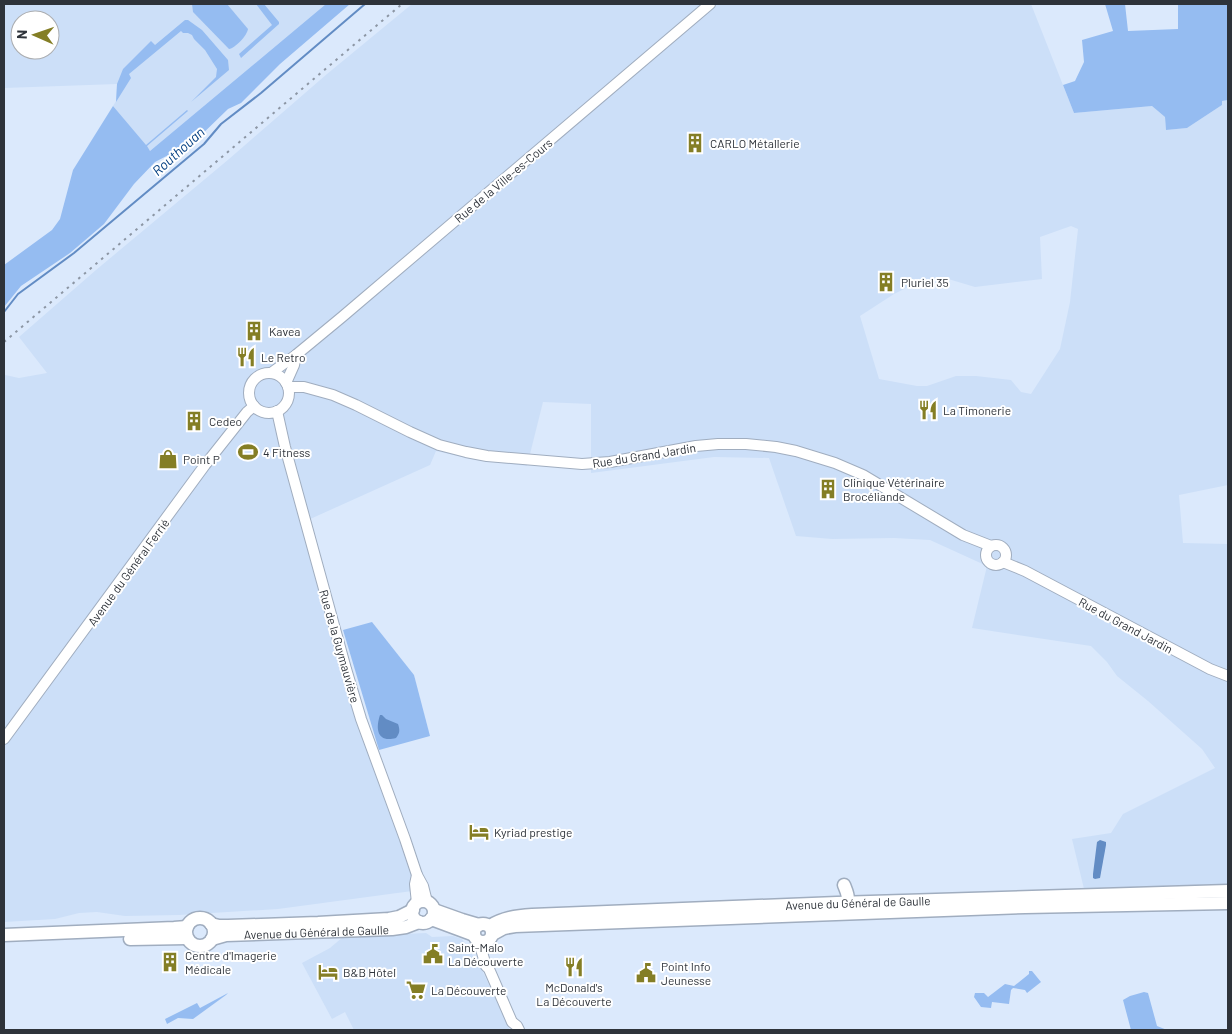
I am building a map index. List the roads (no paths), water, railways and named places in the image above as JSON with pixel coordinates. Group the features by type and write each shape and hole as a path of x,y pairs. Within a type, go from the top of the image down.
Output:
{"main road":[{"name":"Avenue du Général de Gaulle","path":"483,934 515,926 838,907 1228,891"},
{"name":"Avenue du Général de Gaulle","path":"838,907 1015,907 1228,903"},
{"name":"Avenue du Général de Gaulle","path":"211,924 225,926 380,919 424,911"},
{"name":"Avenue du Général de Gaulle","path":"212,939 226,935 392,929 406,927 424,911"},
{"path":"424,911 483,934"},
{"path":"203,919 211,924 214,931 212,939 207,944 200,946 192,944 187,932 191,922 203,919"},
{"path":"4,934 161,929 187,932"},
{"path":"4,942 187,932"}],"street":[{"name":"Rue de la Ville-es-Cours","path":"271,374 295,360 710,4"},
{"name":"Rue de la Ville-es-Cours","path":"287,385 295,360"},
{"path":"295,360 304,387"},
{"path":"271,374 280,376 287,385 288,399 282,408 269,413 261,411 254,406 250,389 260,376 271,374"},
{"name":"Rue du Grand Jardin","path":"287,385 304,387 332,395 439,445 488,456 582,464 610,462 696,446 718,444 746,444 796,451 835,463 863,475 989,550"},
{"name":"Avenue du Général Ferrié","path":"4,740 205,466 247,412 254,406"},
{"name":"Rue de la Guymauvière","path":"277,411 284,447 359,710 423,886 424,911"},
{"path":"1000,545 1006,551 1006,559 998,565 988,561 989,550 1000,545"},
{"name":"Rue du Grand Jardin","path":"1006,551 1025,571"},
{"name":"Rue du Grand Jardin","path":"1003,562 1025,571 1210,669 1228,676"},
{"path":"483,934 484,961 503,1001 509,1003 517,1020 518,1028"}],"waterway":[{"name":"Routhouan","path":"4,312 18,294 74,253 204,144 221,124 261,93 365,4"}],"railway":[{"path":"4,342 402,4"}],"place":[{"name":"CARLO Métallerie","path":"695,143"},
{"name":"Pluriel 35","path":"886,282"},
{"name":"Kavea","path":"254,331"},
{"name":"Le Retro","path":"246,357"},
{"name":"La Timonerie","path":"928,410"},
{"name":"Cedeo","path":"194,421"},
{"name":"4 Fitness","path":"248,452"},
{"name":"Point P","path":"168,459"},
{"name":"Clinique Vétérinaire Brocéliande","path":"828,489"},
{"name":"Kyriad prestige","path":"479,832"},
{"name":"Saint-Malo La Découverte","path":"433,954"},
{"name":"Centre d'Imagerie Médicale","path":"170,962"},
{"name":"McDonald's La Découverte","path":"574,967"},
{"name":"B&B Hôtel","path":"328,972"},
{"name":"Point Info Jeunesse","path":"646,973"},
{"name":"La Découverte","path":"416,990"}]}
